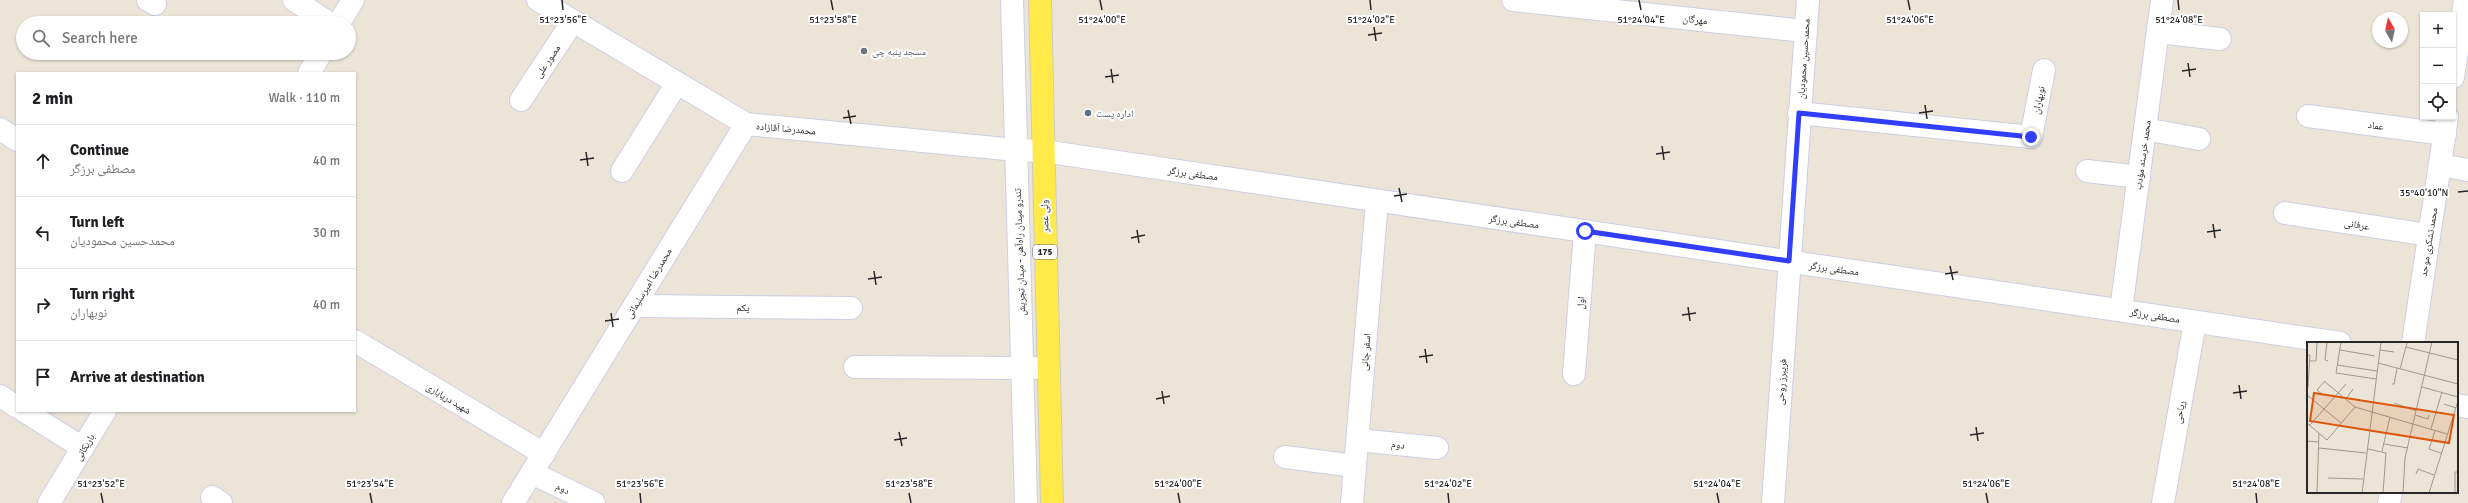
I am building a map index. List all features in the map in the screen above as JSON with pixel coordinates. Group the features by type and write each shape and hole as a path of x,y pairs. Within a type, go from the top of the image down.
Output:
{"main road":[{"name":"ولی عصر","path":"1040,0 1052,503"}],"street":[{"path":"294,0 318,16"},
{"path":"343,16 353,0"},
{"name":"محمدرضا آقازاده","path":"538,0 567,12 677,83 746,124 1016,150 1043,151"},
{"name":"تندرو میدان راه‌آهن - میدان تجریش","path":"1012,0 1026,503"},
{"name":"مهرگان","path":"1513,0 1805,31"},
{"name":"محمدحسین محمودیان","path":"1789,261 1808,0"},
{"name":"محمد خرسند مؤدب","path":"2121,310 2162,0"},
{"path":"2456,58 2465,0"},
{"name":"مصور علی","path":"521,100 567,12"},
{"path":"2158,32 2220,39"},
{"path":"310,72 317,60"},
{"name":"نوبهاران","path":"1799,113 2031,137 2044,70"},
{"path":"622,171 677,83"},
{"name":"عماد","path":"2308,116 2446,126"},
{"name":"محمدرضا امیرسلیمانی","path":"514,503 746,124"},
{"name":"محمد تشکری موحد","path":"2413,342 2446,126"},
{"path":"0,129 16,139"},
{"path":"2145,129 2199,139"},
{"name":"مصطفی برزگر","path":"1043,151 2333,342"},
{"path":"2440,165 2468,170"},
{"path":"2087,171 2139,177"},
{"name":"اسفر جانی","path":"1352,503 1377,201"},
{"name":"عرفانی","path":"2285,213 2429,235"},
{"name":"اول","path":"1574,374 1585,231"},
{"name":"فریبرز روحی","path":"1773,503 1789,261"},
{"name":"یکم","path":"634,306 852,308"},
{"name":"ریاحی","path":"2163,503 2196,322"},
{"name":"شهید دریاباری","path":"356,343 544,454"},
{"path":"856,367 1048,367"},
{"path":"0,396 16,406"},
{"path":"2458,405 2468,407"},
{"path":"26,412 83,448"},
{"name":"باریکانی","path":"49,503 104,412"},
{"name":"دوم","path":"1358,440 1438,448"},
{"path":"1285,457 1355,466"},
{"name":"دوم","path":"532,473 594,503"},
{"path":"2389,503 2391,493"}],"place":[{"name":"مسجد پنبه چی","path":"864,51"},
{"name":"اداره پست","path":"1088,113"}],"route":[{"path":"1585,231 1789,261 1799,113 2031,137"}]}
